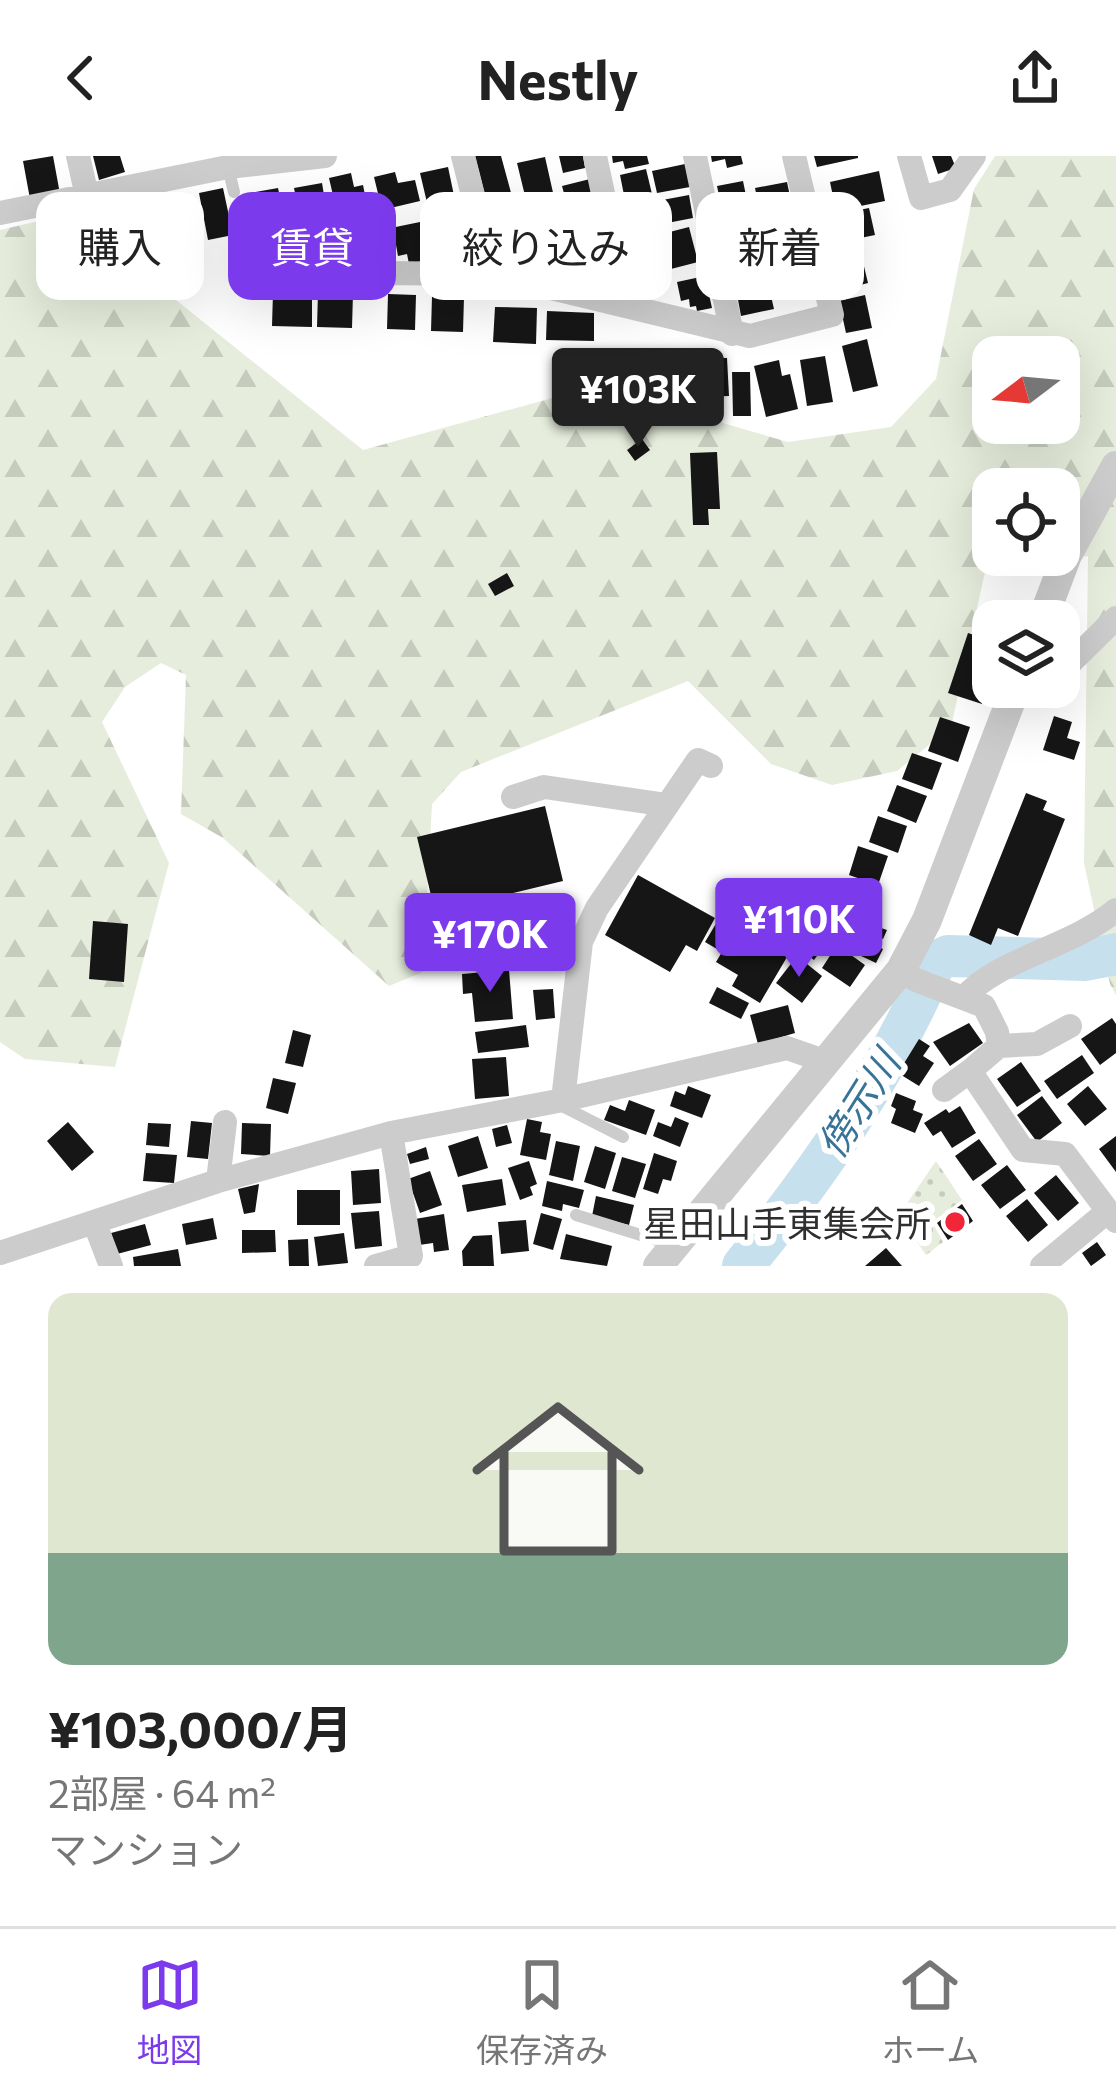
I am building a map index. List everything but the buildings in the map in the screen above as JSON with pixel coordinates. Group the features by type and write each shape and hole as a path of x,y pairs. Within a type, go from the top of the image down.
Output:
{"street":[{"path":"78,156 86,192"},
{"path":"111,192 326,156"},
{"path":"463,156 472,192"},
{"path":"595,156 626,306"},
{"path":"695,156 732,334"},
{"path":"601,300 750,336 832,315 794,156"},
{"path":"909,156 921,198 950,190 974,156"},
{"path":"0,213 36,206"},
{"path":"1050,600 1067,555 1116,466"},
{"path":"1080,653 1116,618"},
{"path":"666,1256 824,1061 909,975 1010,708"},
{"path":"558,1101 581,942 597,908 698,760 711,766"},
{"path":"513,797 544,787 667,806"},
{"path":"956,994 1091,931 1116,910"},
{"path":"909,975 984,1006 998,1032 999,1046"},
{"path":"944,1090 999,1046 1037,1044 1070,1026"},
{"path":"0,1253 218,1181 391,1133 558,1101 787,1048 824,1061"},
{"path":"970,1071 1023,1150 1065,1154 1112,1216 1042,1266"},
{"path":"218,1181 224,1122"},
{"path":"376,1266 419,1254 391,1133"},
{"path":"95,1224 111,1266"}],"lane":[{"path":"558,1101 623,1137"},
{"path":"576,1215 666,1256"}],"green space":[{"path":"995,156 1116,156 1116,995 1084,863 1088,556 1080,557 1080,468 972,468 972,576 984,576 979,600 972,600 972,631 951,727 897,771 832,785 771,764 688,681 461,772 432,804 423,972 389,986 223,838 181,814 186,675 161,663 125,687 102,722 169,863 115,1067 25,1059 0,1042 0,230 36,222 36,300 176,300 363,450 596,386 788,442 891,427 936,379 974,189"},
{"path":"936,1161 962,1200 932,1222 943,1242 926,1255 899,1215"}],"waterway":[{"name":"傍示川","path":"743,1266 850,1121 896,1044 935,962 948,956 1085,960 1116,954"}],"place":[{"name":"星田山手東集会所","path":"955,1222"}]}
